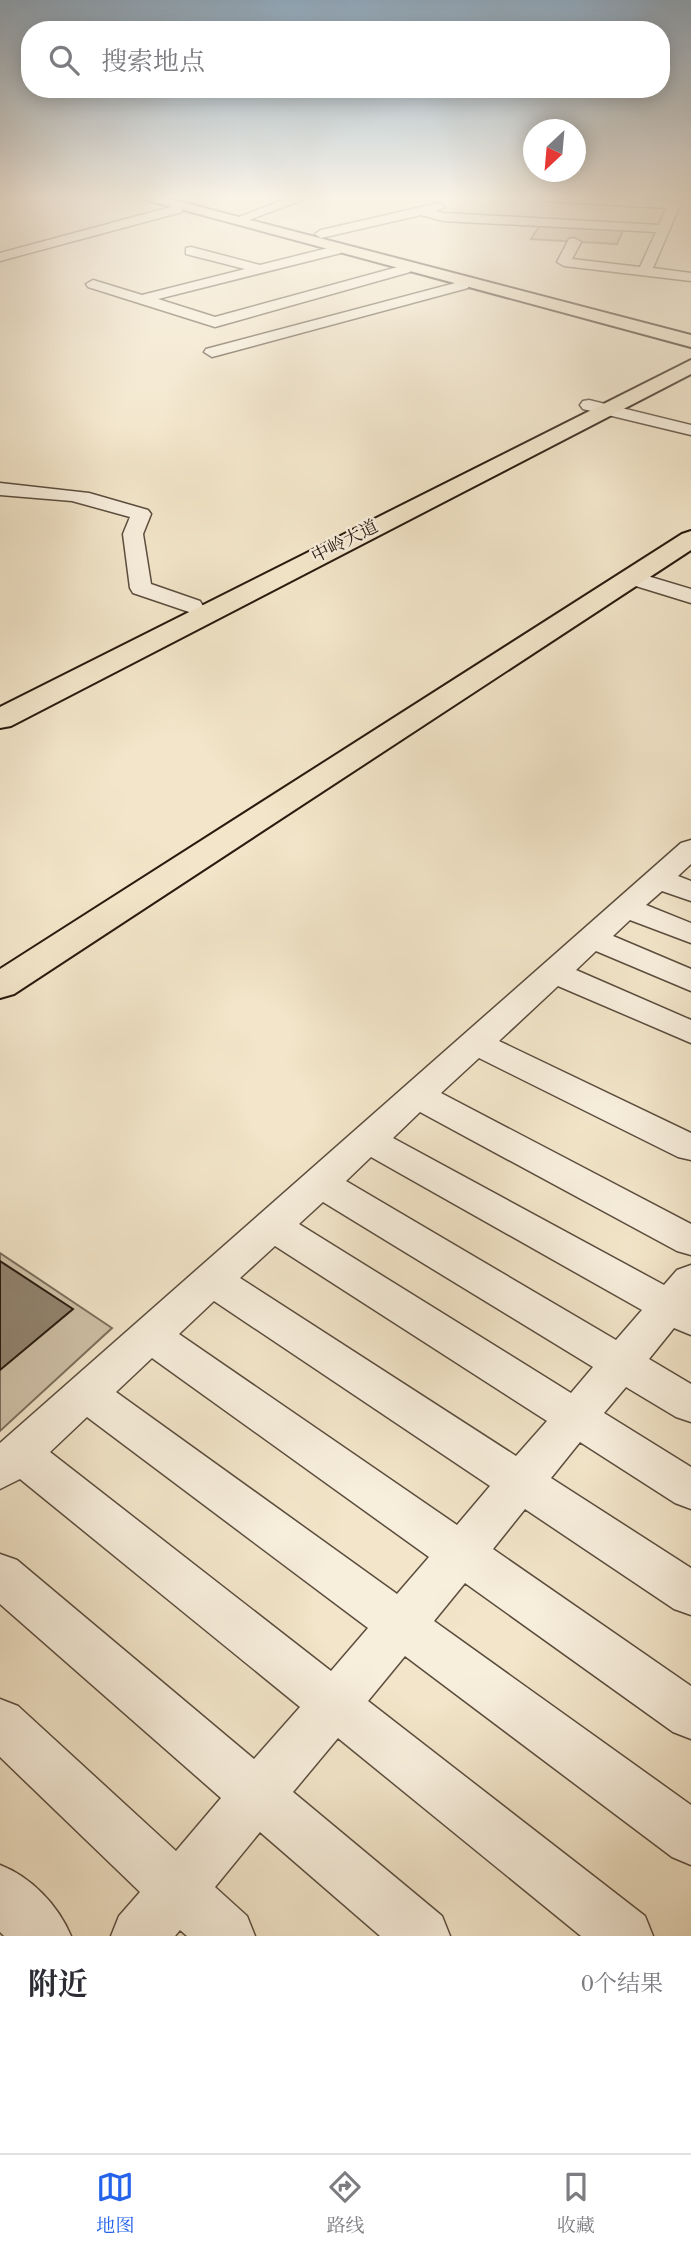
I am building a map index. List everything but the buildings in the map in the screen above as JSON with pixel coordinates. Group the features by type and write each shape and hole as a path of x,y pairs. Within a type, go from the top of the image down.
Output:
{"main road":[{"path":"487,287 691,341"},
{"path":"509,287 691,333"},
{"name":"中岭大道","path":"0,719 596,407 691,354"},
{"name":"中岭大道","path":"0,704 596,407 691,366"},
{"path":"0,986 691,539"}],"street":[{"path":"104,287 215,322 250,312 313,287"},
{"path":"165,287 199,298"},
{"path":"142,299 185,287"},
{"path":"303,287 307,290"},
{"path":"212,352 454,287"},
{"path":"224,305 250,312"},
{"path":"596,407 691,430"},
{"path":"0,489 61,493 118,504 141,514 134,534 141,588 192,606"},
{"path":"634,578 691,596"},
{"path":"625,1936 334,1704 10,1462 552,971 691,849"},
{"path":"658,878 691,892"},
{"path":"625,907 691,934"},
{"path":"590,937 691,981"},
{"path":"552,971 691,1033"},
{"path":"474,1042 691,1148"},
{"path":"416,1095 691,1241"},
{"path":"139,1936 621,1363 684,1302 367,1139"},
{"path":"319,1182 691,1405"},
{"path":"271,1225 691,1490"},
{"path":"211,1279 691,1594"},
{"path":"150,1335 691,1715"},
{"path":"86,1393 691,1838"},
{"path":"0,1575 422,1936"},
{"path":"0,1723 227,1936"},
{"path":"0,1892 43,1936"}],"shaded area":[{"path":"0,1253 112,1328 0,1431"}]}
